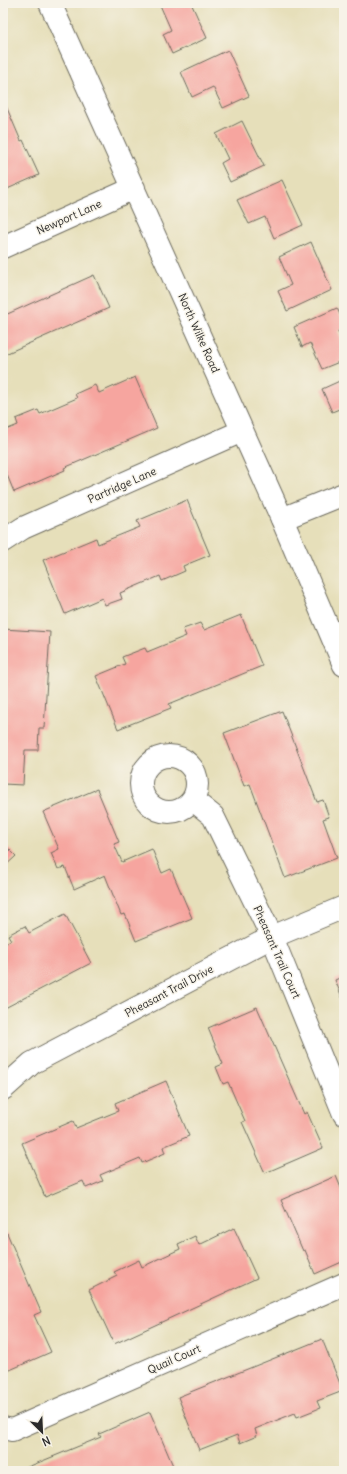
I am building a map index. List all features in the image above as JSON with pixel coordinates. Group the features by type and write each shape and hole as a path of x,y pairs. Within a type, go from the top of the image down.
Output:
{"street":[{"name":"North Wilke Road","path":"50,3 282,519 344,665"},
{"name":"Newport Lane","path":"3,247 134,188"},
{"name":"Partridge Lane","path":"3,541 23,528 242,431"},
{"path":"282,519 344,494"},
{"name":"Pheasant Trail Court","path":"193,800 213,816 272,937 344,1114"},
{"name":"Pheasant Trail Drive","path":"3,1089 32,1063 272,937 344,907"},
{"name":"Quail Court","path":"3,1428 12,1430 344,1284"}],"building":[{"path":"164,3 191,3 207,38 172,54 163,34 171,30 160,5"},
{"path":"228,50 249,96 223,108 213,87 192,97 181,72"},
{"path":"3,99 21,141 23,140 39,175 5,190 3,186"},
{"path":"242,121 264,166 230,182 221,163 228,159 216,134"},
{"path":"282,180 303,225 274,238 265,217 249,224 237,200"},
{"path":"311,242 332,290 287,311 278,291 291,285 279,257"},
{"path":"94,275 109,308 3,355 3,316"},
{"path":"337,308 344,323 344,329 338,331 344,345 344,360 322,369 310,343 302,347 294,327"},
{"path":"135,377 157,428 64,468 65,470 14,492 3,465 3,431 18,425 16,419 38,410 40,414 77,398 75,394 95,385 99,393"},
{"path":"344,379 344,407 332,412 322,389"},
{"path":"187,500 210,555 183,566 185,571 162,581 160,576 120,593 122,599 105,605 102,598 65,614 43,560 96,538 98,544 140,527 137,521"},
{"path":"241,615 262,666 169,704 171,708 118,729 96,676 125,664 122,657 145,648 147,652 186,636 183,629 200,623 204,630"},
{"path":"3,629 50,632 44,728 39,728 38,750 25,750 23,785 3,784"},
{"path":"282,711 317,802 323,800 329,817 323,819 337,858 285,878 250,784 244,786 224,733"},
{"path":"97,789 119,842 114,844 122,862 152,849 162,873 171,869 192,918 136,941 125,914 121,915 105,875 74,889 65,867 58,869 51,853 59,849 43,812"},
{"path":"3,843 16,856 3,868"},
{"path":"65,914 91,963 3,1009 3,944 11,940 8,935 25,926 29,933"},
{"path":"344,976 344,1002 335,980"},
{"path":"257,1007 304,1114 307,1112 323,1148 265,1173 242,1122 245,1121 228,1082 223,1084 216,1067 223,1064 208,1028"},
{"path":"166,1081 189,1136 163,1147 165,1153 142,1163 140,1158 100,1175 103,1181 86,1188 83,1181 45,1197 22,1143 73,1121 76,1128 118,1111 115,1103"},
{"path":"336,1176 344,1195 344,1261 315,1274 305,1250 303,1251 281,1200"},
{"path":"234,1228 257,1278 114,1344 89,1290 117,1276 114,1272 139,1260 142,1267 180,1249 178,1244 195,1236 199,1245"},
{"path":"7,1233 41,1312 34,1315 51,1352 3,1373 3,1235"},
{"path":"322,1339 343,1391 317,1401 320,1408 297,1417 295,1413 255,1429 257,1436 240,1443 237,1435 199,1450 178,1397"},
{"path":"150,1412 174,1468 167,1471 18,1471 101,1437 99,1434"}]}
